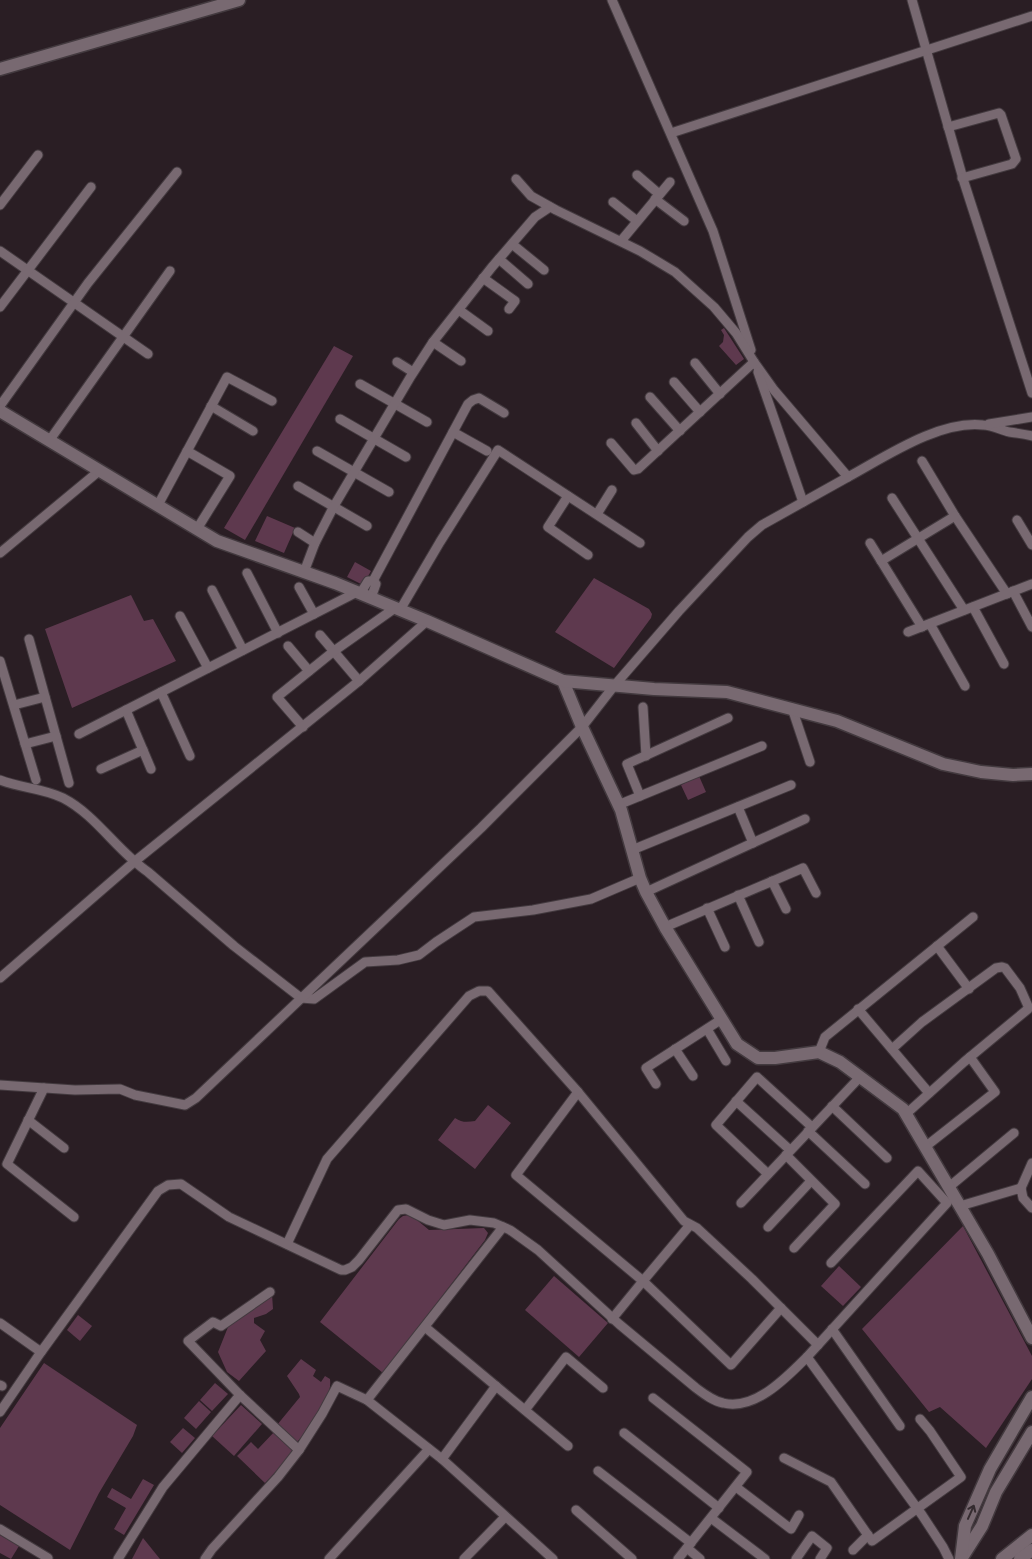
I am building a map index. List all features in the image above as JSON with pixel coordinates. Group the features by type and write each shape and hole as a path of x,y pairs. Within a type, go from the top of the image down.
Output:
{"street":[{"path":"0,62 214,0"},
{"path":"0,69 239,0"},
{"path":"612,0 713,231 754,362 803,502"},
{"path":"912,0 962,178 1032,393"},
{"path":"671,133 1032,16"},
{"path":"948,128 999,113 1016,159 1012,164 962,178"},
{"path":"0,204 38,155"},
{"path":"0,406 88,283 177,172"},
{"path":"637,175 684,221"},
{"path":"516,179 531,196 621,241 675,272 714,307 736,333 774,390 848,476"},
{"path":"621,241 670,182"},
{"path":"0,307 26,270 91,187"},
{"path":"614,202 637,220"},
{"path":"304,572 315,544 334,506 373,438 433,342 483,278 535,217 550,207"},
{"path":"512,244 544,270"},
{"path":"0,251 148,354"},
{"path":"499,259 528,284"},
{"path":"49,441 170,271"},
{"path":"483,278 515,301 509,308"},
{"path":"459,310 488,331"},
{"path":"433,342 461,361"},
{"path":"397,362 413,372"},
{"path":"612,442 634,470 638,469 754,362"},
{"path":"695,364 720,394"},
{"path":"158,505 227,377 272,401"},
{"path":"674,382 700,412"},
{"path":"360,384 427,422"},
{"path":"79,734 314,614 362,595 376,584 373,580 468,404 479,398 504,413"},
{"path":"650,398 680,431"},
{"path":"211,406 253,431"},
{"path":"0,411 217,542 304,572 427,621 563,681 654,689 727,692 837,721 943,764 1013,776 1032,774"},
{"path":"0,1085 75,1090 120,1089 135,1095 185,1105 196,1098 474,835 582,727 614,686 679,611 748,537 762,525 916,440 964,426 983,425 1032,417"},
{"path":"340,419 406,457"},
{"path":"636,423 658,451"},
{"path":"983,425 1032,436"},
{"path":"453,432 488,451"},
{"path":"302,727 277,697 334,651 397,609 498,450 640,543"},
{"path":"187,451 230,476 197,529"},
{"path":"317,451 389,492"},
{"path":"922,461 955,516 1010,592 1032,628"},
{"path":"0,554 99,471"},
{"path":"298,486 367,526"},
{"path":"597,514 612,490"},
{"path":"568,496 548,527 588,555"},
{"path":"892,498 964,610"},
{"path":"881,561 955,516"},
{"path":"1017,520 1032,545"},
{"path":"298,532 315,544"},
{"path":"870,543 965,686"},
{"path":"247,573 278,633"},
{"path":"908,632 1032,584"},
{"path":"299,587 314,614"},
{"path":"212,590 243,650"},
{"path":"973,607 1004,664"},
{"path":"180,616 208,668"},
{"path":"0,978 134,862 359,681 427,621"},
{"path":"320,635 359,681"},
{"path":"29,639 70,783"},
{"path":"288,646 310,671"},
{"path":"0,661 36,780"},
{"path":"563,681 618,805 646,892 665,927 737,1044 758,1058 775,1058 819,1052 840,1062 903,1109 988,1254 1032,1338"},
{"path":"161,692 190,756"},
{"path":"14,705 45,697"},
{"path":"642,706 646,756"},
{"path":"792,708 810,762"},
{"path":"126,710 151,769"},
{"path":"640,796 627,764 728,718"},
{"path":"25,744 56,736"},
{"path":"618,805 762,746"},
{"path":"101,769 143,750"},
{"path":"0,780 63,798 88,816 134,862 234,946 301,998 314,1000 365,962 398,960 419,955 474,917 533,910 591,899 640,878"},
{"path":"632,850 791,785"},
{"path":"738,807 753,842"},
{"path":"646,892 805,819"},
{"path":"665,927 803,868 816,893"},
{"path":"772,881 786,909"},
{"path":"738,895 760,942"},
{"path":"706,908 725,947"},
{"path":"819,1052 825,1037 973,917"},
{"path":"937,946 968,988"},
{"path":"892,1049 922,1022 996,968 1005,968 1020,988 1028,1006 1028,1009 906,1114"},
{"path":"287,1244 327,1159 469,996 479,991 488,991 578,1092 684,1221 696,1228 752,1279 818,1345"},
{"path":"858,1009 929,1093"},
{"path":"656,1084 646,1068 722,1020"},
{"path":"707,1029 726,1061"},
{"path":"675,1049 693,1076"},
{"path":"925,1147 994,1092 970,1057"},
{"path":"768,1174 716,1125 757,1077 865,1184"},
{"path":"740,1204 860,1077"},
{"path":"44,1088 7,1164 74,1217"},
{"path":"578,1092 516,1175 643,1281 732,1365 781,1308"},
{"path":"736,1101 835,1204 794,1248"},
{"path":"832,1106 887,1158"},
{"path":"28,1120 64,1148"},
{"path":"949,1187 1014,1133"},
{"path":"1032,1162 1021,1188 1023,1198 1032,1208"},
{"path":"0,1412 40,1352 158,1191 168,1185 181,1184 229,1217 341,1270 352,1267 359,1260 398,1210 406,1209 444,1225 470,1220 494,1223 510,1230 538,1250 612,1319 696,1388 709,1397 723,1403 740,1405 755,1399 787,1378 946,1203 918,1171 831,1263"},
{"path":"768,1227 811,1180"},
{"path":"960,1206 1021,1188"},
{"path":"612,1319 690,1225"},
{"path":"368,1400 503,1227"},
{"path":"270,1292 221,1326 213,1322 188,1341 299,1450"},
{"path":"0,1323 40,1352"},
{"path":"425,1327 568,1446"},
{"path":"832,1329 900,1426"},
{"path":"525,1410 566,1357 603,1388"},
{"path":"807,1357 917,1508 949,1559"},
{"path":"205,1559 278,1477 299,1450 337,1386 368,1400 442,1458 553,1559"},
{"path":"442,1458 496,1386"},
{"path":"118,1559 163,1487 240,1394"},
{"path":"961,1559 965,1526 990,1469 1032,1397"},
{"path":"653,1398 747,1472 678,1559"},
{"path":"784,1458 831,1482 872,1541 961,1477 920,1419"},
{"path":"961,1559 982,1526 996,1492 1032,1432"},
{"path":"624,1433 719,1508"},
{"path":"329,1559 430,1449"},
{"path":"598,1471 689,1546 700,1559"},
{"path":"736,1487 791,1529 799,1515"},
{"path":"576,1510 632,1559"},
{"path":"464,1559 505,1517"},
{"path":"711,1518 765,1559"},
{"path":"0,1529 48,1558"},
{"path":"853,1550 868,1535"},
{"path":"1002,1559 1025,1554 1032,1535"},
{"path":"796,1559 812,1536 827,1548 820,1559"}],"shaded area":[{"path":"724,328 744,359 736,365 719,346 723,342 724,335 721,330"},
{"path":"334,346 353,356 245,540 224,528"},
{"path":"267,516 295,528 284,553 255,541"},
{"path":"355,562 371,571 363,585 347,577"},
{"path":"594,578 649,609 652,614 614,668 555,632"},
{"path":"131,595 144,621 153,619 176,661 72,708 45,629"},
{"path":"699,776 706,792 688,800 681,785"},
{"path":"488,1105 511,1123 475,1169 438,1140 455,1118 467,1122 475,1121"},
{"path":"409,1215 429,1230 484,1228 488,1233 485,1240 383,1373 320,1322 399,1219"},
{"path":"963,1226 1032,1356 1032,1379 986,1448 940,1407 929,1412 862,1329"},
{"path":"839,1266 861,1287 843,1306 821,1286"},
{"path":"554,1276 608,1323 579,1357 525,1310"},
{"path":"272,1294 273,1309 266,1314 254,1318 254,1323 265,1331 260,1340 266,1351 239,1381 227,1372 218,1352 228,1327 242,1313 258,1306"},
{"path":"78,1315 92,1326 80,1341 67,1330"},
{"path":"301,1359 316,1370 313,1376 321,1382 325,1376 330,1379 330,1387 319,1413 297,1442 277,1425 300,1397 287,1376"},
{"path":"44,1363 137,1425 133,1436 99,1493 70,1550 0,1505 0,1428"},
{"path":"215,1383 228,1394 212,1411 200,1400"},
{"path":"199,1401 211,1412 196,1429 184,1418"},
{"path":"241,1405 262,1424 234,1456 212,1436"},
{"path":"183,1428 195,1438 182,1453 170,1442"},
{"path":"275,1431 296,1450 265,1483 237,1456 251,1442 258,1449"},
{"path":"143,1479 154,1485 124,1535 114,1529 126,1508 107,1497 112,1488 131,1499"},
{"path":"0,1535 19,1546 11,1559 0,1553"},
{"path":"143,1538 160,1559 132,1559"}]}
